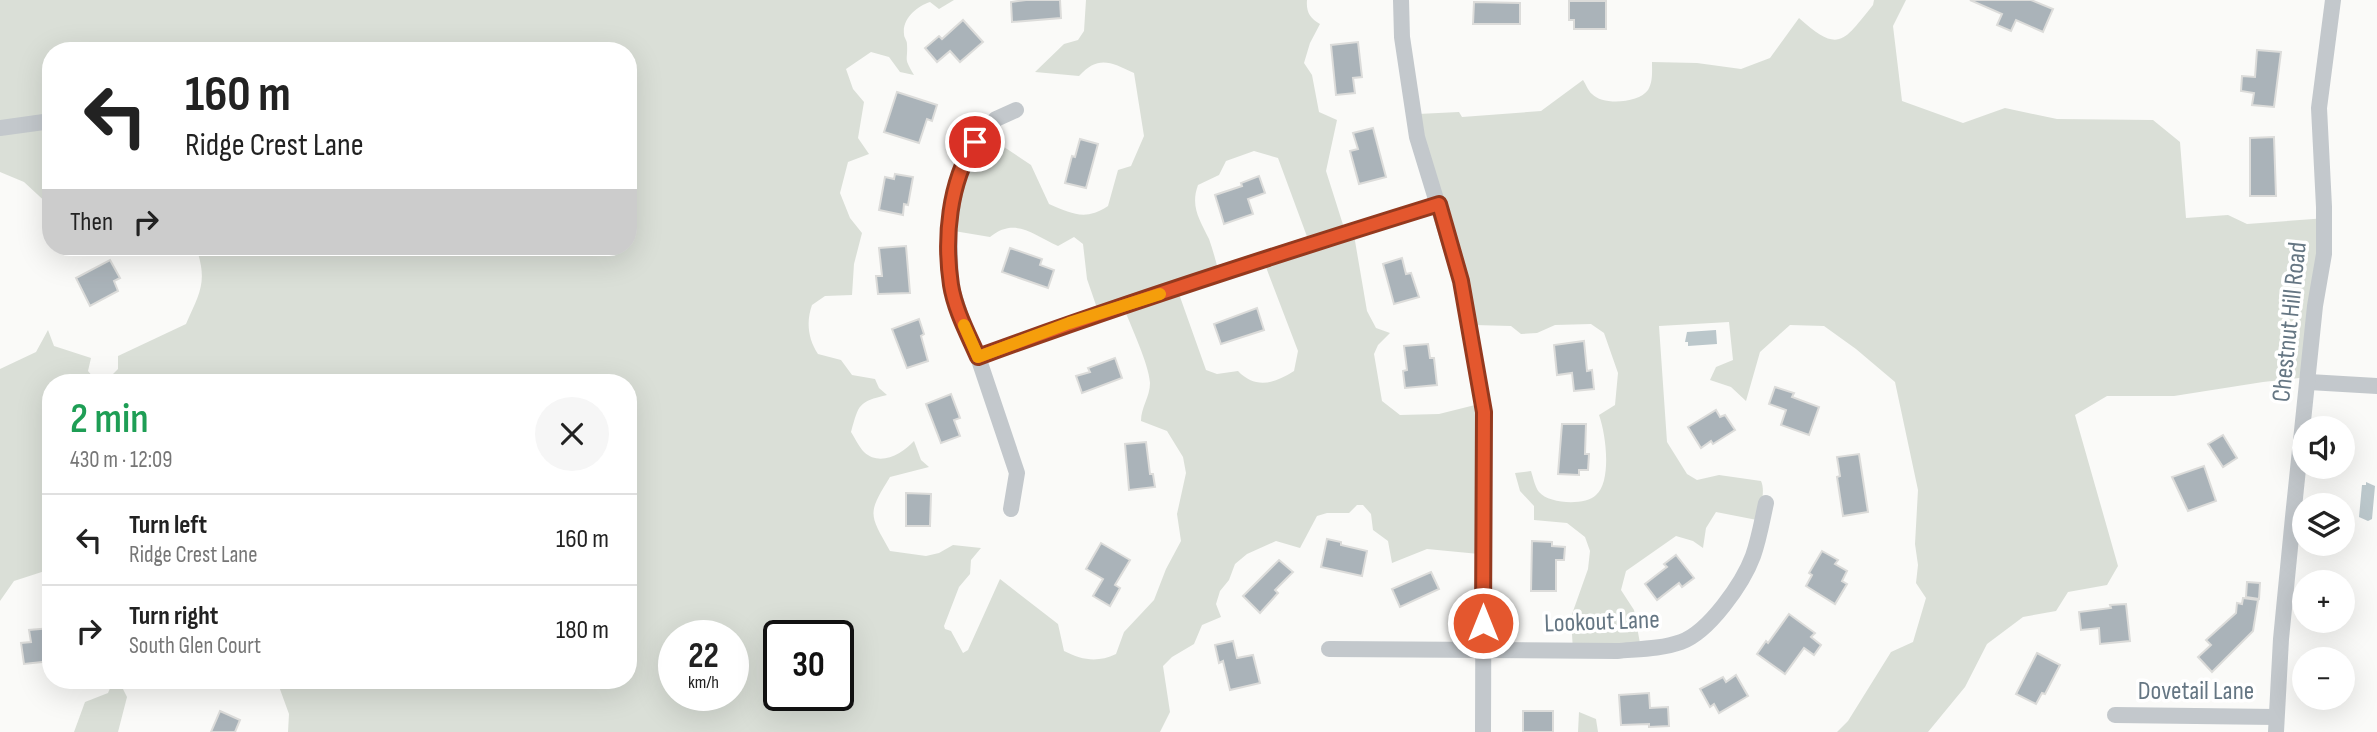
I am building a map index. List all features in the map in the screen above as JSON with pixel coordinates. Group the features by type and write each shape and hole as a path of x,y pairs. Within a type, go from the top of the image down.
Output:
{"street":[{"path":"1401,0 1402,37 1413,115 1461,281 1484,412 1483,732"},
{"name":"Chestnut Hill Road","path":"2276,724 2281,639 2315,306 2325,254 2319,108 2333,0"},
{"path":"1012,509 1017,473 951,286 949,228 961,172 975,142 996,119 1016,110"},
{"path":"0,128 42,122"},
{"path":"978,357 1069,323 1260,259 1439,204"},
{"path":"2309,382 2377,386"},
{"name":"Lookout Lane","path":"1329,649 1617,651 1659,648 1684,641 1712,619 1739,584 1753,557 1766,503"},
{"name":"Dovetail Lane","path":"2115,715 2276,724"}],"shaded area":[{"path":"0,0 954,0 939,9 930,2 925,4 912,14 906,23 904,34 907,60 914,75 900,72 889,57 871,52 846,69 853,89 864,102 858,138 869,154 848,162 840,193 850,218 862,233 854,264 852,295 825,296 812,305 809,318 810,336 818,354 841,360 852,375 875,379 879,388 887,395 865,402 858,410 851,432 864,452 884,459 897,454 914,441 921,460 929,467 890,477 877,499 874,507 875,521 890,551 926,556 939,553 953,545 981,548 971,560 970,574 959,587 944,626 951,631 963,653 968,650 1000,579 1058,624 1064,651 1077,657 1102,659 1116,654 1124,632 1154,600 1181,541 1177,514 1186,473 1183,457 1167,431 1141,421 1150,388 1146,366 1124,308 1098,311 1087,279 1083,244 1074,237 1058,246 1016,228 999,231 990,237 954,231 962,174 986,135 1031,165 1049,204 1065,211 1086,215 1108,206 1118,170 1131,166 1144,136 1134,73 1105,62 1092,65 1079,76 1035,72 1064,44 1078,40 1084,31 1086,0 1307,0 1309,14 1320,24 1304,63 1312,75 1319,112 1337,120 1326,171 1345,231 1354,235 1367,311 1376,328 1390,333 1378,345 1374,354 1382,401 1400,415 1439,414 1479,404 1479,554 1427,549 1392,563 1388,541 1373,530 1371,514 1363,505 1357,505 1349,513 1317,516 1300,548 1276,541 1247,554 1235,564 1229,580 1220,591 1216,604 1221,617 1202,625 1194,644 1172,657 1163,666 1170,712 1160,732 288,732 289,714 280,689 637,689 637,374 113,374 118,369 118,356 186,324 201,287 199,256 637,256 637,42 42,42 42,199 24,182 0,172","holes":["1254,151 1278,158 1309,242 1264,262 1298,351 1294,371 1265,383 1244,377 1238,371 1217,374 1206,370 1179,294 1219,273 1196,207 1198,185 1219,175 1226,161"]},
{"path":"1874,0 1906,0 1893,26 1902,101 1963,123 2005,108 2057,119 2153,120 2180,142 2186,218 2228,215 2247,224 2327,218 2308,377 2174,396 2107,396 2075,415 2118,566 2107,585 2068,592 2056,611 2023,617 1987,644 1965,687 1928,732 1837,732 1848,721 1891,652 1913,642 1926,598 1916,583 1918,490 1895,382 1824,326 1790,325 1760,352 1746,401 1731,387 1710,380 1716,367 1733,360 1729,322 1659,326 1667,442 1687,474 1697,480 1719,475 1761,481 1763,495 1760,511 1757,520 1716,512 1706,528 1703,548 1693,541 1676,536 1626,571 1621,590 1634,610 1641,649 1573,651 1571,617 1588,569 1590,551 1585,537 1567,523 1534,520 1534,506 1520,491 1515,473 1531,471 1539,492 1551,499 1576,502 1591,499 1596,495 1601,488 1606,469 1604,434 1599,415 1615,405 1618,373 1604,333 1591,324 1555,325 1537,333 1521,334 1511,326 1474,325 1418,114 1459,112 1462,117 1541,111 1583,80 1597,98 1621,101 1637,98 1648,90 1652,62 1697,63 1741,69 1770,58 1799,18 1823,36 1840,39 1854,28"},
{"path":"48,330 54,346 91,358 88,371 90,374 42,374 42,572 14,581 0,601 0,369 36,352"},
{"path":"1716,330 1717,344 1688,346 1688,342 1685,342 1687,332"},
{"path":"2366,482 2375,486 2372,519 2368,521 2359,517 2362,485 2366,485"},
{"path":"110,689 123,689 127,697 118,732 74,732 85,702 108,693"},
{"path":"1579,712 1596,719 1598,732 1578,732"}],"building":[{"path":"1060,0 1061,18 1012,22 1011,2"},
{"path":"1970,0 2031,0 2053,9 2043,32 2016,20 2011,31 1997,25 2002,14"},
{"path":"1569,1 1606,1 1606,29 1574,29 1574,20 1569,20"},
{"path":"1474,2 1520,3 1520,24 1473,24"},
{"path":"963,20 983,42 960,62 950,51 937,62 925,48 939,36 942,39"},
{"path":"1358,42 1362,77 1353,78 1355,93 1336,95 1331,45"},
{"path":"2257,50 2281,52 2274,107 2252,105 2254,93 2241,91 2242,76 2255,77"},
{"path":"897,92 937,105 932,121 927,119 919,143 884,132"},
{"path":"1373,128 1386,177 1359,184 1350,151 1358,149 1353,133"},
{"path":"2274,137 2276,196 2250,196 2250,138"},
{"path":"1080,139 1098,144 1086,188 1065,183"},
{"path":"895,174 913,177 908,205 904,204 903,215 879,210 885,177 894,179"},
{"path":"1259,176 1265,193 1248,199 1253,214 1224,224 1215,195 1242,186 1241,183"},
{"path":"906,246 910,293 878,294 876,276 882,276 879,248"},
{"path":"1010,248 1042,259 1040,265 1054,270 1048,288 1002,272"},
{"path":"1402,258 1406,274 1411,273 1419,297 1394,304 1383,264"},
{"path":"110,260 120,278 114,281 118,291 90,306 76,278"},
{"path":"1257,308 1264,330 1221,344 1214,324"},
{"path":"919,319 928,361 907,368 892,329"},
{"path":"1584,341 1587,371 1592,370 1594,389 1574,391 1572,373 1557,375 1554,345"},
{"path":"1428,344 1430,358 1434,358 1437,385 1405,388 1403,371 1407,370 1404,346"},
{"path":"1115,358 1122,378 1082,393 1076,376 1090,372 1088,368"},
{"path":"1775,387 1794,393 1792,397 1819,407 1809,435 1781,425 1786,410 1769,404"},
{"path":"951,394 960,418 954,420 960,436 941,443 926,404"},
{"path":"1716,410 1720,417 1725,415 1735,430 1701,448 1688,427"},
{"path":"1562,424 1586,424 1585,454 1589,454 1588,470 1579,470 1579,475 1558,474"},
{"path":"2223,435 2237,458 2223,467 2208,444"},
{"path":"1146,442 1150,474 1153,474 1155,487 1129,490 1125,444"},
{"path":"1859,454 1868,512 1843,516 1837,457"},
{"path":"2204,466 2216,501 2188,511 2172,477"},
{"path":"906,493 931,494 930,526 906,526"},
{"path":"1327,539 1367,551 1362,576 1321,567"},
{"path":"1532,541 1552,542 1552,546 1565,547 1564,560 1556,560 1556,591 1531,591"},
{"path":"1101,543 1130,560 1115,585 1120,588 1110,606 1093,596 1103,579 1086,569"},
{"path":"1822,551 1838,560 1835,564 1847,571 1842,581 1847,584 1835,604 1806,586 1812,575 1809,573"},
{"path":"1676,555 1694,578 1682,587 1679,583 1657,600 1645,584 1667,567 1664,564"},
{"path":"1279,560 1293,572 1275,590 1278,593 1260,613 1243,596"},
{"path":"1431,572 1439,589 1400,607 1392,589"},
{"path":"2247,582 2260,583 2259,599 2246,597"},
{"path":"2243,598 2258,600 2253,631 2212,672 2198,657 2211,645 2206,640 2236,613 2237,603 2242,604"},
{"path":"2126,604 2130,641 2100,644 2099,628 2081,630 2079,612"},
{"path":"1789,614 1815,633 1811,637 1821,645 1814,655 1804,648 1785,674 1757,654"},
{"path":"42,629 42,662 24,664 21,643 31,642 29,630"},
{"path":"1233,641 1237,658 1253,655 1260,683 1230,690 1223,661 1219,663 1215,645"},
{"path":"2037,653 2060,665 2045,694 2042,693 2036,704 2016,694"},
{"path":"1736,675 1748,696 1719,713 1714,704 1710,707 1700,689 1723,677 1726,682"},
{"path":"1649,693 1650,708 1668,707 1669,726 1621,725 1619,695"},
{"path":"220,711 240,720 235,732 211,732"},
{"path":"1523,711 1553,711 1553,732 1523,732"}],"slow traffic":[{"path":"964,325 978,357 1069,323 1160,294"}],"route":[{"path":"975,142 967,155 955,191 949,248 951,286 978,357 1069,323 1260,259 1439,204 1461,281 1484,412 1483,623"}]}
